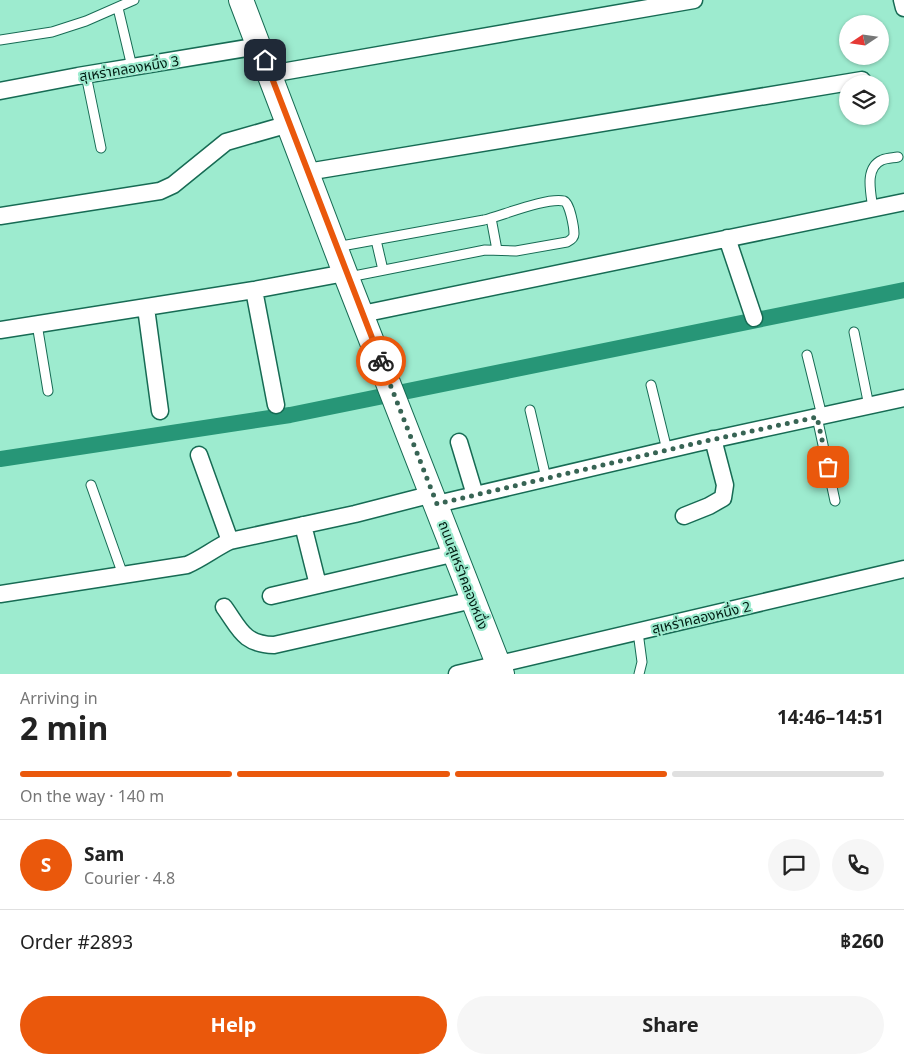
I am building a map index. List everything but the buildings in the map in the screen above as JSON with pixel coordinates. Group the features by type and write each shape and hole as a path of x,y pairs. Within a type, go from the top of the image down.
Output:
{"main road":[{"name":"ถนนสุเหร่าคลองหนึ่ง","path":"241,0 500,669"}],"street":[{"path":"270,74 694,0"},
{"path":"902,0 904,8"},
{"name":"สุเหร่าคลองหนึ่ง 3","path":"0,91 259,46"},
{"path":"308,172 839,84"},
{"path":"0,216 160,191 173,185 226,142 289,124"},
{"path":"362,314 904,203"},
{"path":"727,238 754,318"},
{"path":"0,330 346,275"},
{"path":"254,290 276,404"},
{"path":"146,308 160,411"},
{"path":"0,594 187,565 201,559 213,549 230,540 435,499 475,495 713,439 904,398"},
{"path":"684,516 723,498 725,485 713,439"},
{"path":"459,442 475,495"},
{"path":"200,454 230,540"},
{"path":"303,525 318,585"},
{"path":"271,596 456,553"},
{"name":"สุเหร่าคลองหนึ่ง 2","path":"457,674 500,669 638,632 904,569"},
{"path":"224,607 245,637 253,642 274,645 474,600"}],"lane":[{"path":"0,40 52,32 86,21 134,0"},
{"path":"118,8 132,67"},
{"path":"86,75 101,148"},
{"path":"873,208 870,180 872,169 881,161 898,157"},
{"path":"336,248 491,218 550,202 563,201 567,203 569,208 574,235 572,240 567,242 516,252 485,250 383,270 346,275"},
{"path":"491,218 497,250"},
{"path":"376,240 383,270"},
{"path":"37,324 48,391"},
{"path":"854,332 869,406"},
{"path":"807,355 835,501"},
{"path":"650,386 667,450"},
{"path":"530,410 546,478"},
{"path":"91,485 122,576"},
{"path":"638,632 642,662 639,674"}],"waterway":[{"path":"0,459 290,415 904,290"}],"way so far":[{"path":"381,361 437,504 817,417 828,467"}],"route":[{"path":"265,60 345,273 381,361"}]}
